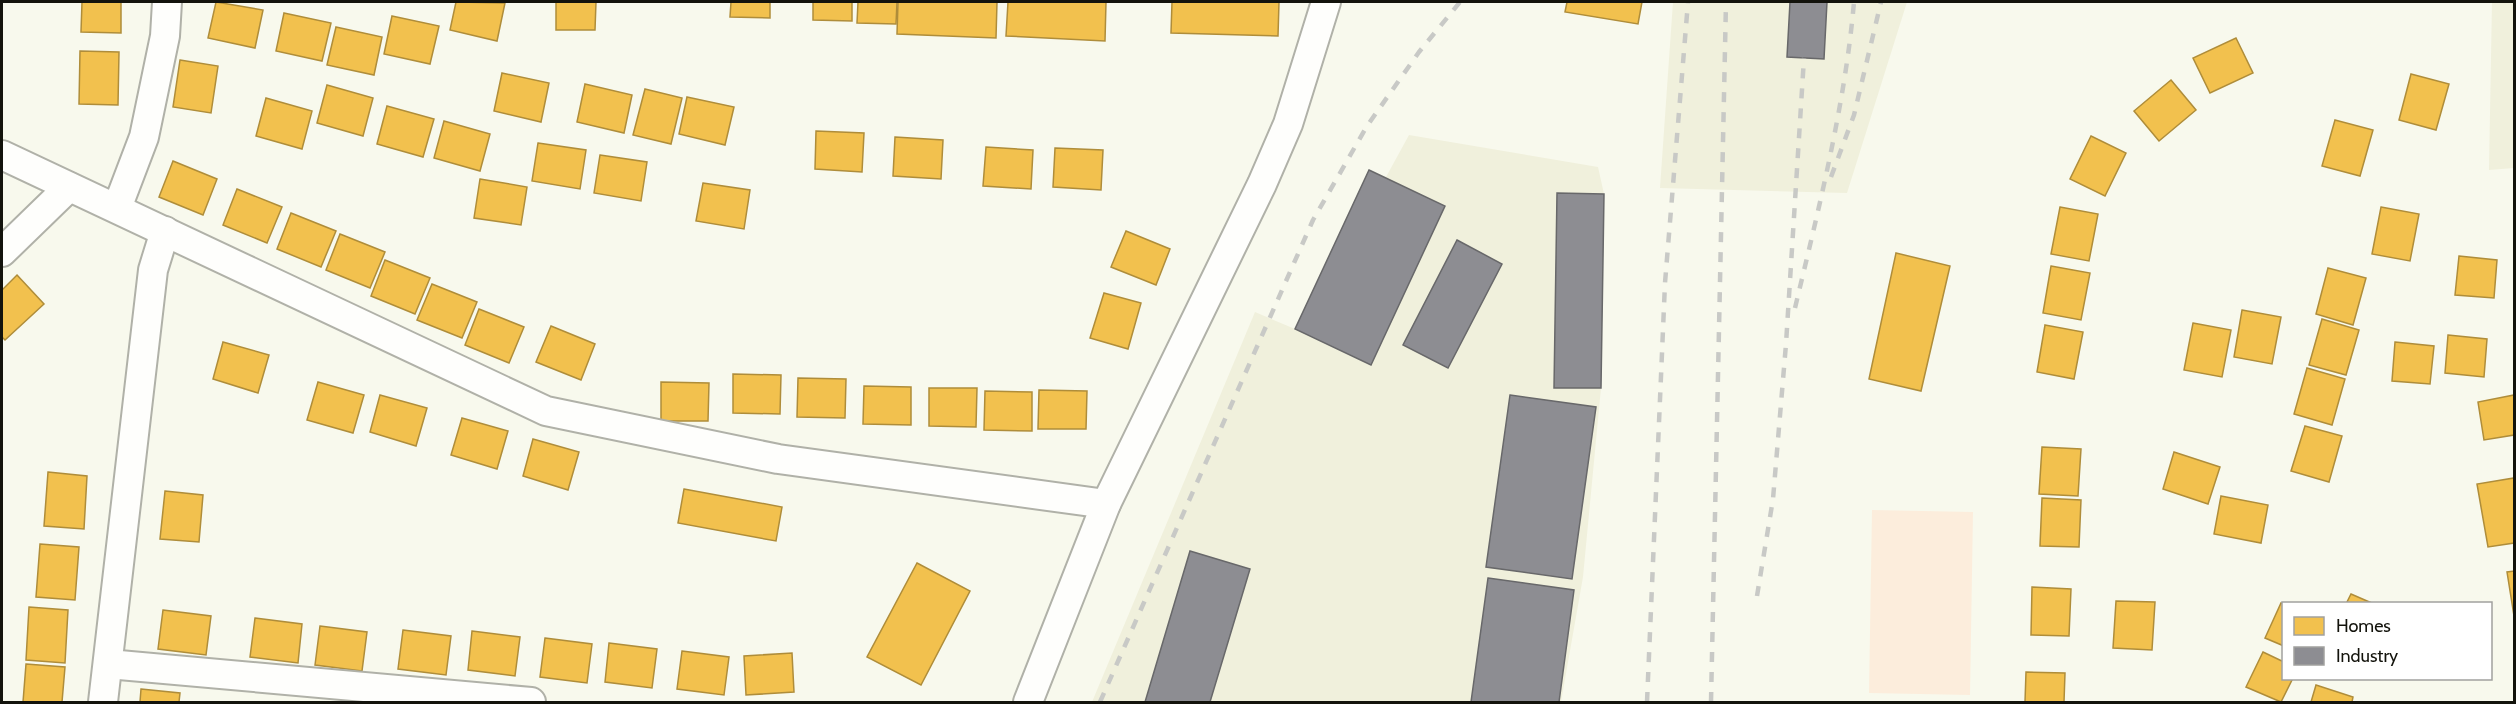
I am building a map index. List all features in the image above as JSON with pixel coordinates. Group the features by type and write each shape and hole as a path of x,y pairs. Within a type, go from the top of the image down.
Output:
{"street":[{"path":"117,208 144,137 165,36 167,2"},
{"path":"1028,702 1106,504 1262,184 1288,124 1326,2"},
{"path":"2,155 546,411 778,459 1106,504"},
{"path":"2,252 69,187"},
{"path":"103,702 153,270 165,231"},
{"path":"108,664 531,702"}],"shaded area":[{"path":"1673,2 1907,2 1847,193 1660,188"},
{"path":"2492,2 2514,2 2514,168 2489,170"},
{"path":"1409,135 1598,167 1604,194 1601,388 1583,577 1561,702 1092,702 1255,312 1295,329 1369,170 1386,177"},
{"path":"1872,510 1973,512 1970,695 1869,693"}],"building: Homes":[{"path":"82,2 121,2 121,33 81,32"},
{"path":"216,2 263,10 255,48 208,38"},
{"path":"456,2 505,3 497,41 450,30"},
{"path":"556,2 596,2 595,30 556,30"},
{"path":"731,2 770,2 770,18 730,17"},
{"path":"813,2 852,2 852,21 813,20"},
{"path":"858,2 897,2 896,24 857,23"},
{"path":"898,2 997,2 996,38 897,34"},
{"path":"1008,2 1106,2 1105,41 1006,36"},
{"path":"1172,2 1279,2 1278,36 1171,33"},
{"path":"1567,2 1642,2 1638,24 1565,12"},
{"path":"284,13 331,23 322,61 276,51"},
{"path":"392,16 439,26 430,64 384,54"},
{"path":"336,27 382,37 374,75 327,65"},
{"path":"2236,38 2253,73 2210,93 2193,58"},
{"path":"80,51 119,52 118,105 79,104"},
{"path":"180,60 218,66 211,113 173,107"},
{"path":"502,73 549,83 541,122 494,111"},
{"path":"2411,74 2449,84 2436,130 2399,120"},
{"path":"2171,80 2196,110 2159,141 2134,111"},
{"path":"585,84 632,95 624,133 577,122"},
{"path":"327,85 373,98 363,136 317,123"},
{"path":"645,89 682,98 671,144 633,135"},
{"path":"687,97 734,107 725,145 679,134"},
{"path":"266,98 312,111 302,149 256,136"},
{"path":"387,106 434,119 423,157 377,144"},
{"path":"2335,120 2373,130 2360,176 2322,166"},
{"path":"444,121 490,134 480,171 434,158"},
{"path":"816,131 864,133 862,172 815,169"},
{"path":"2091,136 2126,153 2105,196 2070,179"},
{"path":"895,137 943,140 941,179 893,176"},
{"path":"538,143 586,150 580,189 532,181"},
{"path":"986,147 1033,150 1031,189 983,186"},
{"path":"1055,148 1103,150 1101,190 1053,187"},
{"path":"600,155 647,162 641,201 594,193"},
{"path":"173,161 217,179 203,215 159,197"},
{"path":"480,179 527,187 521,225 474,218"},
{"path":"703,183 750,190 744,229 696,221"},
{"path":"237,189 282,207 267,243 223,225"},
{"path":"2060,207 2098,214 2089,261 2051,254"},
{"path":"2381,207 2419,214 2410,261 2372,254"},
{"path":"291,213 336,231 321,267 277,249"},
{"path":"1126,231 1170,249 1156,285 1111,267"},
{"path":"340,234 385,252 370,288 326,270"},
{"path":"1896,253 1950,266 1921,391 1869,379"},
{"path":"2459,256 2497,260 2494,298 2455,295"},
{"path":"385,260 430,278 415,314 371,296"},
{"path":"2051,266 2090,273 2081,320 2043,313"},
{"path":"2328,268 2366,278 2353,325 2316,314"},
{"path":"17,275 44,304 5,340 2,337 2,290"},
{"path":"432,284 477,302 462,338 417,320"},
{"path":"1104,293 1141,303 1128,349 1090,338"},
{"path":"479,309 524,327 509,363 465,345"},
{"path":"2242,310 2281,317 2272,364 2234,357"},
{"path":"2322,319 2359,330 2346,375 2309,365"},
{"path":"2193,323 2231,330 2222,377 2184,370"},
{"path":"2045,325 2083,332 2074,379 2037,372"},
{"path":"551,326 595,344 581,380 536,362"},
{"path":"2448,335 2487,339 2484,377 2445,373"},
{"path":"223,342 269,355 258,393 213,379"},
{"path":"2395,342 2434,346 2430,384 2392,381"},
{"path":"2307,368 2345,379 2332,425 2294,414"},
{"path":"733,374 781,375 780,414 733,413"},
{"path":"798,378 846,379 845,418 797,417"},
{"path":"318,382 364,395 353,433 307,420"},
{"path":"661,382 709,383 708,421 661,421"},
{"path":"864,386 911,387 911,425 863,424"},
{"path":"929,388 977,388 976,427 929,426"},
{"path":"1039,390 1087,391 1086,429 1038,429"},
{"path":"985,391 1032,392 1032,431 984,430"},
{"path":"380,395 427,408 416,446 370,432"},
{"path":"2514,395 2514,435 2484,440 2478,402"},
{"path":"462,418 508,431 497,469 451,455"},
{"path":"2305,426 2342,436 2329,482 2291,471"},
{"path":"533,439 579,452 568,490 523,476"},
{"path":"2042,447 2081,449 2078,496 2039,494"},
{"path":"2174,452 2220,467 2208,504 2163,489"},
{"path":"48,472 87,476 84,529 44,526"},
{"path":"2514,478 2514,543 2488,547 2477,484"},
{"path":"684,489 782,507 776,541 678,523"},
{"path":"165,491 203,495 199,542 160,539"},
{"path":"2221,496 2268,505 2261,543 2214,534"},
{"path":"2042,498 2081,500 2079,547 2040,546"},
{"path":"40,544 79,547 75,600 36,597"},
{"path":"917,563 970,591 921,685 867,657"},
{"path":"2514,571 2514,616 2507,572"},
{"path":"2032,587 2071,589 2069,636 2031,635"},
{"path":"2351,594 2369,602 2347,602"},
{"path":"2116,601 2155,602 2152,650 2113,648"},
{"path":"2281,603 2282,603 2282,645 2265,638"},
{"path":"29,607 68,610 65,663 26,660"},
{"path":"163,610 211,616 206,655 158,649"},
{"path":"255,618 302,624 298,663 250,657"},
{"path":"320,626 367,632 362,671 315,665"},
{"path":"403,630 451,636 446,675 398,669"},
{"path":"472,631 520,637 515,676 468,670"},
{"path":"545,638 592,644 587,683 540,677"},
{"path":"609,643 657,649 652,688 605,682"},
{"path":"682,651 729,657 724,695 677,689"},
{"path":"2263,652 2282,661 2282,680 2292,680 2281,702 2246,687"},
{"path":"792,653 794,692 746,695 744,656"},
{"path":"26,664 65,667 62,702 23,702"},
{"path":"2026,672 2065,673 2064,702 2025,702"},
{"path":"2316,685 2353,697 2352,702 2311,702"},
{"path":"141,689 180,693 179,702 140,702"}],"building: Industry":[{"path":"1790,2 1827,2 1824,59 1787,57"},
{"path":"1369,170 1445,206 1371,365 1295,329"},
{"path":"1557,193 1604,194 1601,388 1554,388"},
{"path":"1457,240 1502,264 1448,368 1403,345"},
{"path":"1510,395 1596,407 1572,579 1486,567"},
{"path":"1190,551 1250,569 1210,702 1145,702"},
{"path":"1488,578 1574,590 1559,702 1471,702"}],"railway":[{"path":"1100,702 1313,220 1367,126 1419,52 1460,2"},
{"path":"1647,702 1665,283 1688,2"},
{"path":"1711,702 1726,2"},
{"path":"1795,308 1838,117 1854,2"},
{"path":"1831,177 1854,115 1881,2"},
{"path":"1757,596 1773,499 1786,344 1804,58"}]}
